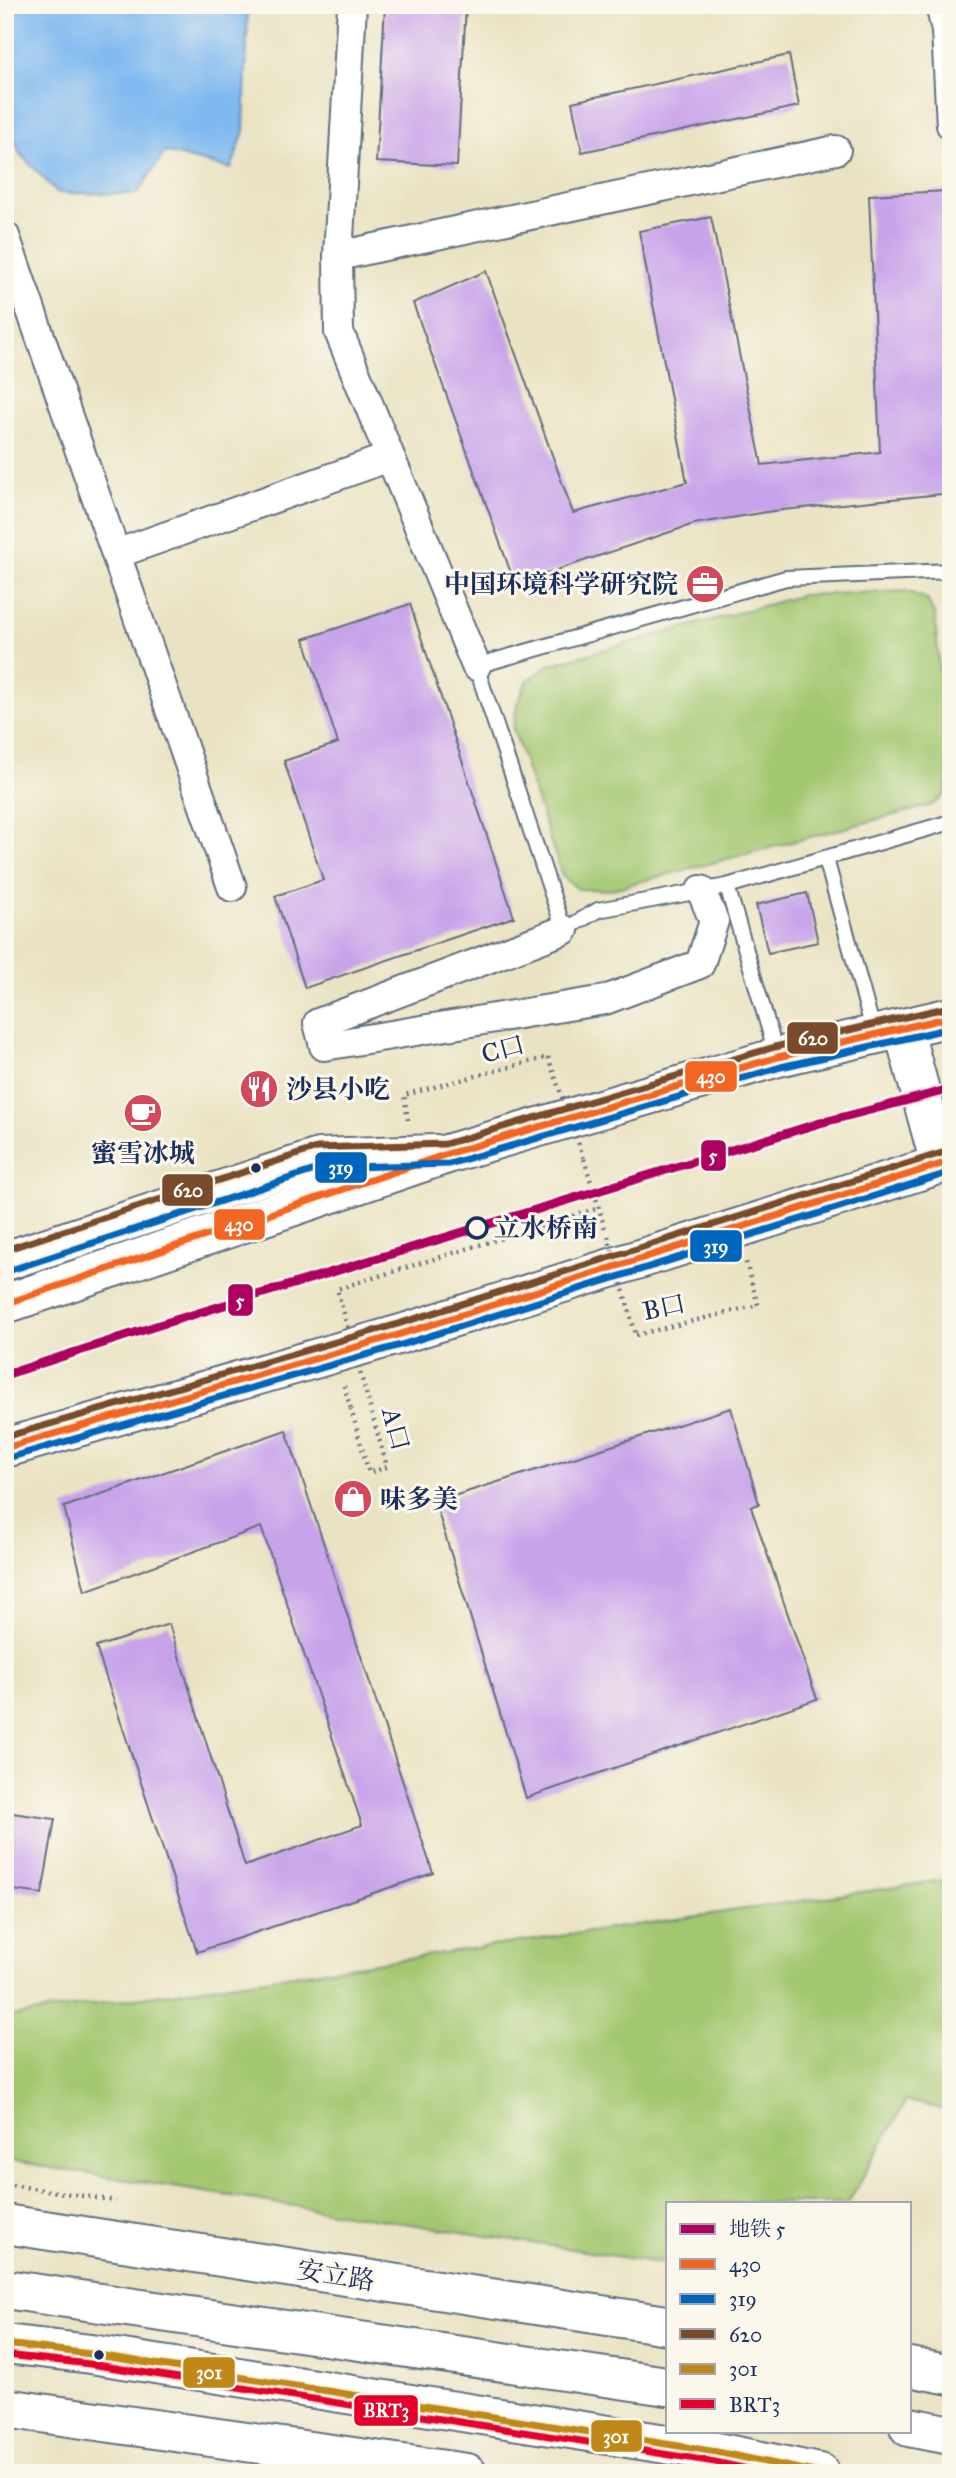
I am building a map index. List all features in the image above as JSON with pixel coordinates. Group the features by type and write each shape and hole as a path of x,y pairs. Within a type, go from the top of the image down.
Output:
{"main road":[{"path":"5,1304 447,1154 778,1057 951,1017"},
{"path":"5,1448 401,1334 945,1163 888,1031"},
{"path":"5,1261 319,1158 447,1154"},
{"name":"安立路","path":"5,2224 666,2325"},
{"path":"5,2289 666,2386"},
{"path":"5,2344 91,2354 690,2447 820,2473"},
{"path":"911,2367 951,2375"},
{"path":"5,2408 312,2457 467,2473"},
{"path":"911,2427 951,2435"}],"street":[{"path":"352,5 338,256 339,332 476,666"},
{"path":"940,5 946,30 951,125"},
{"path":"338,256 836,150"},
{"path":"5,236 232,887"},
{"path":"116,554 390,457"},
{"path":"564,930 318,1023 324,1046 605,1000 700,964 714,921 714,888"}],"lane":[{"path":"951,571 786,578 476,666 564,930 598,910 714,888 826,859 951,822"},
{"path":"826,859 888,1031"},
{"path":"714,888 778,1057"}],"path":[{"name":"C口","path":"404,1095 548,1057 599,1208"},
{"name":"B口","path":"599,1208 636,1335 758,1305"},
{"name":"A口","path":"351,1409 369,1473 387,1467 337,1289 599,1208"}],"green space":[{"path":"906,591 927,599 935,616 948,777 945,795 932,805 609,890 578,889 562,876 513,728 517,704 527,681 549,665 802,595"},
{"path":"951,1879 951,2111 906,2101 849,2202 666,2202 666,2264 5,2161 5,2017"}],"water":[{"path":"5,5 248,5 244,131 231,169 165,152 137,194 58,193 20,154 5,117"}],"building":[{"path":"385,5 466,5 457,166 376,162"},
{"path":"789,55 799,106 582,152 572,102"},
{"path":"947,191 951,256 951,493 773,511 694,524 515,584 413,303 486,271 573,513 687,482 639,231 711,217 762,465 880,452 869,195"},
{"path":"410,604 514,917 305,988 275,896 323,880 284,761 338,743 304,639"},
{"path":"807,893 818,942 768,953 756,905"},
{"path":"731,1408 759,1504 751,1507 817,1699 526,1798 435,1502"},
{"path":"286,1430 433,1873 197,1952 96,1647 169,1624 245,1866 362,1825 261,1527 85,1591 64,1507"},
{"path":"5,1812 55,1819 42,1894 5,1889"}],"metro line":[{"name":"5","path":"5,1375 159,1325 820,1123 951,1089"}],"transit line":[{"name":"620","path":"5,1250 317,1148 445,1144 775,1047 949,1007"},
{"name":"430","path":"5,1304 447,1154 778,1057 951,1017"},
{"name":"319","path":"8,1271 321,1168 449,1164 781,1067 951,1028"},
{"name":"620","path":"5,1437 398,1324 948,1151"},
{"name":"430","path":"5,1448 401,1334 951,1161"},
{"name":"319","path":"8,1458 404,1344 951,1172"},
{"name":"301","path":"5,2344 91,2354 717,2452 819,2473"},
{"name":"BRT3","path":"5,2355 90,2364 715,2462 766,2473"}],"place":[{"name":"中国环境科学研究院","path":"705,584"},
{"name":"沙县小吃","path":"259,1089"},
{"name":"蜜雪冰城","path":"143,1113"},
{"name":"立水桥南","path":"477,1228"},
{"name":"味多美","path":"353,1499"}]}
